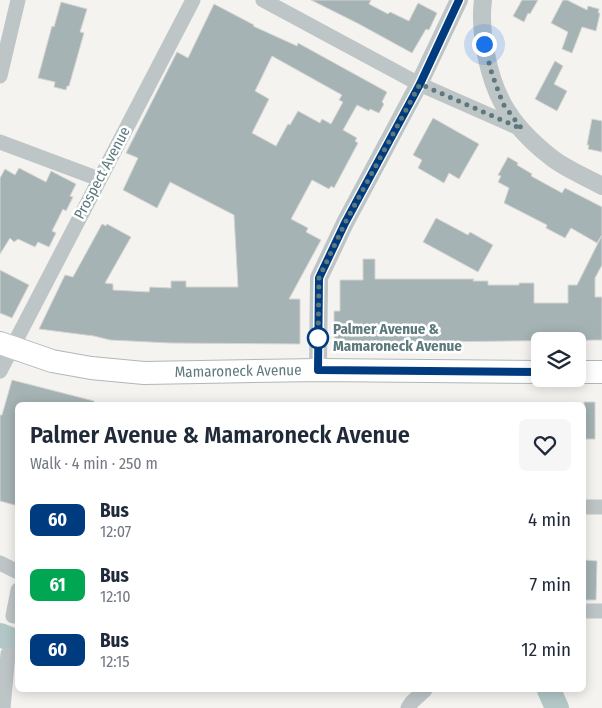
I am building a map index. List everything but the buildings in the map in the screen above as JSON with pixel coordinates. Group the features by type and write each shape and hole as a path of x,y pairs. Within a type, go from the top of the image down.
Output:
{"main road":[{"name":"Mamaroneck Avenue","path":"6,345 52,361 91,368 144,373 318,370 531,372"},
{"path":"586,372 602,372"}],"street":[{"path":"0,76 18,0"},
{"name":"Prospect Avenue","path":"0,371 6,345 99,178 193,0"},
{"path":"263,0 420,84 522,129"},
{"path":"318,370 319,278 345,223 420,84 460,0"},
{"path":"483,0 484,44 503,104 522,129 552,158 602,186"},
{"path":"0,142 99,178"},
{"path":"586,507 602,507"},
{"path":"0,562 15,570"},
{"path":"14,616 15,610"},
{"path":"586,611 602,611"},
{"path":"2,705 8,654"},
{"path":"408,708 423,692"}],"waterway":[{"path":"0,635 15,641"},
{"path":"550,692 557,708"}],"bus line":[{"name":"60","path":"459,0 450,23 420,84 345,223 319,278 318,370 531,372"}],"place":[{"name":"Palmer Avenue & Mamaroneck Avenue","path":"318,338"}],"route":[{"path":"318,338 318,344 319,278 345,223 420,84 522,129 503,104 496,88 484,44"}]}
